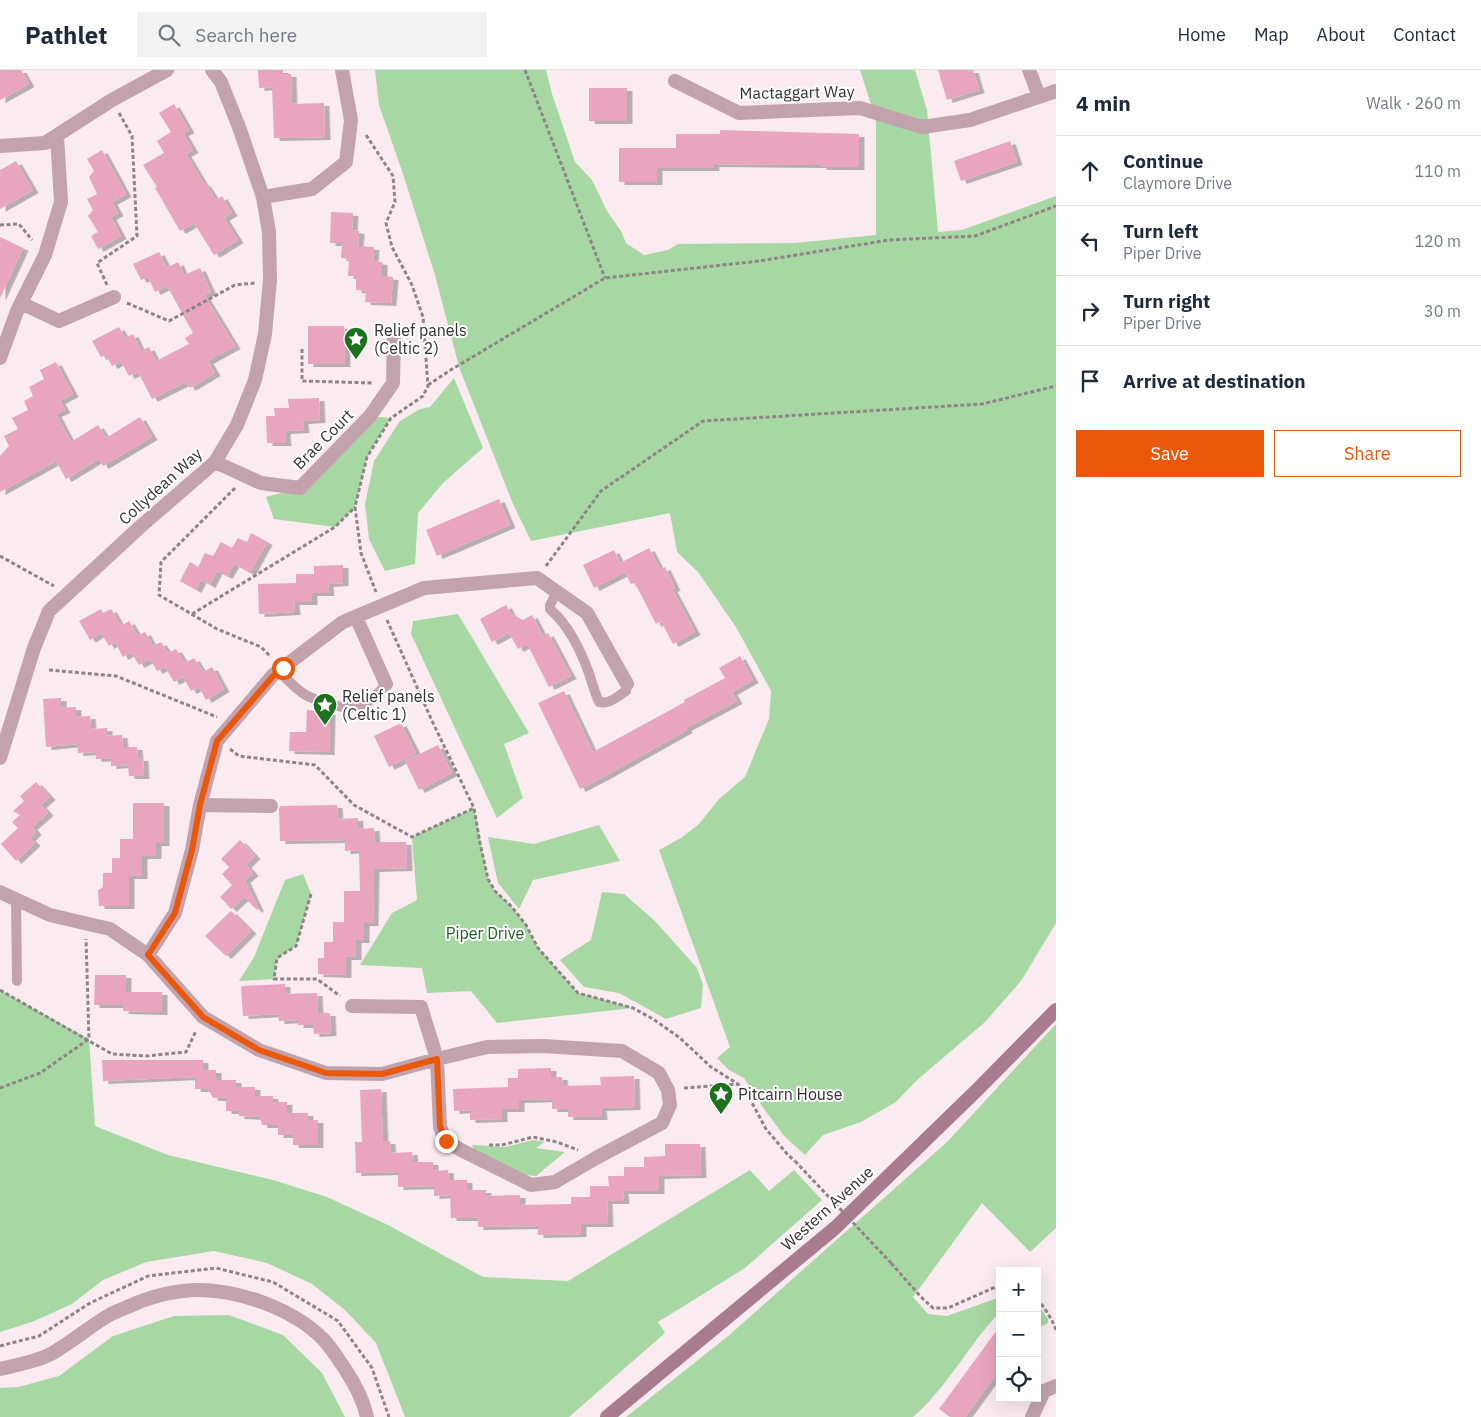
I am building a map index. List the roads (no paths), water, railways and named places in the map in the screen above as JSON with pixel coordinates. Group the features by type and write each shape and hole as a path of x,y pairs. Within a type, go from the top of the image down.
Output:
{"main road":[{"name":"Western Avenue","path":"608,1417 835,1228 1056,1010"}],"street":[{"path":"0,146 45,143 112,100 167,70"},
{"name":"Collydean Way","path":"0,758 34,648 49,611 141,526 215,462 237,425 255,380 265,334 270,280 269,232 263,197 239,127 221,82 212,70"},
{"path":"263,197 312,189 346,162 351,120 342,70"},
{"path":"1028,70 1039,96"},
{"name":"Mactaggart Way","path":"676,82 739,113 860,108 922,127 970,120 1056,91"},
{"path":"0,358 21,303 45,255 62,202 57,136"},
{"path":"21,303 59,321 114,297"},
{"name":"Brae Court","path":"215,462 261,483 300,488 370,416 393,383 394,333"},
{"path":"148,955 175,913 192,850 200,805 217,741 274,675 343,622 424,588 537,578 587,613 627,684"},
{"path":"356,617 386,684"},
{"path":"200,805 271,806"},
{"path":"0,892 50,916 110,929 148,955 203,1017 259,1050 326,1073 382,1074 437,1059 487,1047 543,1046 622,1051 659,1073 668,1090 670,1105 662,1123 555,1182 531,1185 460,1150 446,1141 440,1126 437,1059 422,1007 352,1006"},
{"path":"0,1369 26,1363 50,1354 111,1314 139,1302 168,1293 195,1290 223,1293 252,1298 275,1308 301,1322 323,1339 356,1385 367,1417"},
{"path":"1032,1417 1044,1391 1056,1386"}],"lane":[{"path":"557,592 550,605 550,609 573,636 599,702 604,704 609,702 626,691 627,684"},
{"path":"281,669 307,696 341,707 354,708 364,704 377,696 386,684"},
{"path":"16,899 17,981"}],"place":[{"name":"Relief panels (Celtic 2)","path":"356,360"},
{"name":"Relief panels (Celtic 1)","path":"325,726"},
{"name":"Pitcairn House","path":"721,1115"}],"park label":[{"name":"Piper Drive","path":"485,933"}]}
